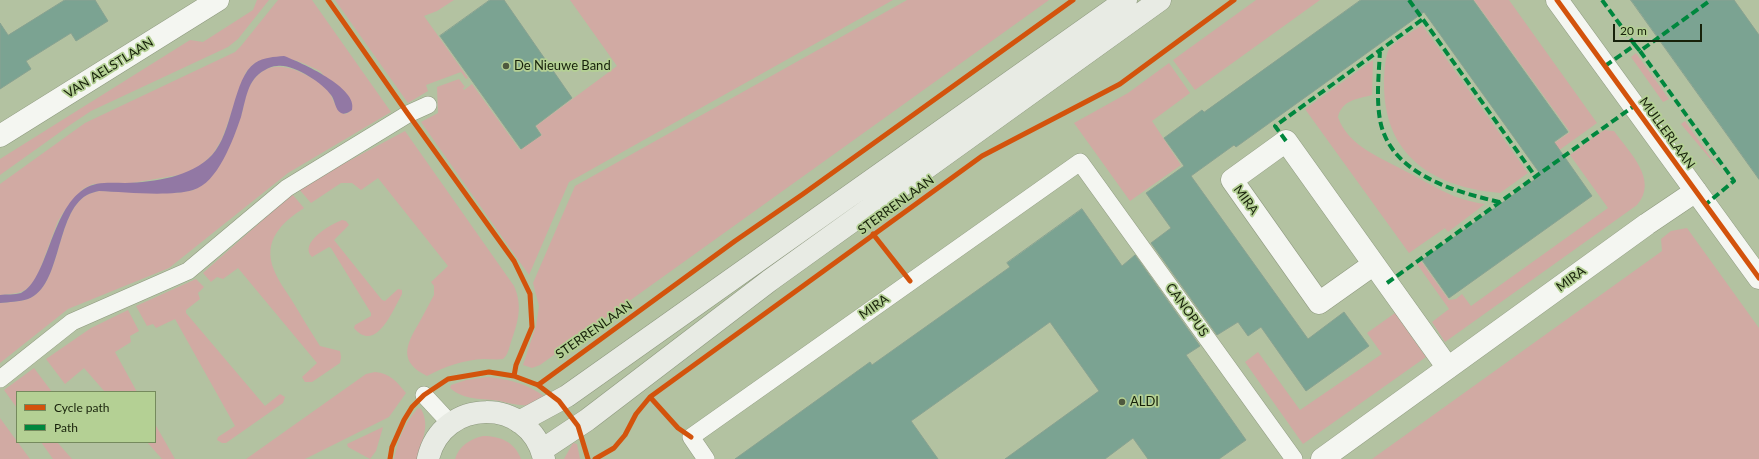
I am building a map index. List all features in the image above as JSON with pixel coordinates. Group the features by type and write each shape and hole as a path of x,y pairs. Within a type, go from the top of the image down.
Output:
{"street":[{"name":"VAN AELSTLAAN","path":"0,136 218,0"},
{"path":"519,422 567,396 1126,0"},
{"name":"STERRENLAAN","path":"543,454 769,280 1160,0"},
{"name":"MULLERLAAN","path":"1557,0 1759,278"},
{"name":"MIRA","path":"1374,264 1319,303 1232,180 1286,141 1374,264 1448,368"},
{"name":"MIRA","path":"1322,459 1647,224 1696,191"},
{"path":"428,459 436,438 450,423 466,415 485,411 503,414 519,422 532,434 543,454"}],"lane":[{"path":"0,379 72,322 188,271 287,188 408,114 428,105"},
{"name":"MIRA","path":"706,459 690,437 1080,162"},
{"name":"CANOPUS","path":"1080,162 1294,459"},
{"path":"424,395 450,423"}],"shaded area":[{"path":"257,0 269,0 238,39 228,47 91,111 0,175 0,159 190,40 203,42 253,10"},
{"path":"278,0 312,0 391,112 288,173 169,268 68,309 0,363 0,303 25,300 39,292 47,280 53,266 69,217 77,204 87,195 99,191 176,193 194,190 240,118 245,97 251,83 264,70 272,67 289,68 308,76 327,88 337,107 342,113 346,114 352,110 320,71 295,60 255,63 246,72 222,139 213,154 200,166 184,174 132,183 93,184 83,189 65,210 58,221 37,277 33,283 22,292 0,295 0,184 85,123 235,52"},
{"path":"335,0 454,0 437,11 424,16 468,78 466,79 461,72 426,85 428,91 408,103"},
{"path":"570,0 893,0 569,182 529,275 421,122 438,113 437,87 459,79 465,87 463,88 464,90 472,84 520,150 542,135 536,126 617,66"},
{"path":"907,0 1049,0 540,365 532,368 523,365 536,326 539,306 533,283 575,186"},
{"path":"1256,0 1320,0 1195,90 1173,60"},
{"path":"1474,0 1509,0 1597,123 1540,164 1530,160 1570,132"},
{"path":"1422,25 1528,173 1500,193 1476,190 1454,184 1434,175 1417,163 1403,149 1393,131 1386,109 1384,84 1385,65 1388,51 1393,45"},
{"path":"1636,53 1669,99 1663,102 1631,57"},
{"path":"284,56 314,70 338,85 347,93 352,102 352,110 344,114 339,112 327,90 299,71 283,66 274,66 266,69 254,79 251,84 234,137 223,160 210,179 202,186 183,192 146,194 99,191 87,195 77,204 69,217 53,266 47,280 39,292 25,300 0,303 0,295 21,293 30,286 44,260 56,228 64,213 73,199 84,189 89,186 99,184 160,180 194,169 212,155 219,145 229,120 237,93 248,70 255,63 262,60"},
{"path":"1373,60 1372,95 1351,101 1343,107 1338,117 1350,136 1358,144 1378,157 1437,188 1454,196 1485,204 1448,232 1445,228 1409,253 1305,109"},
{"path":"1169,63 1190,93 1152,121 1181,165 1130,201 1074,123 1128,93"},
{"path":"1685,121 1722,173 1681,124"},
{"path":"1604,130 1614,131 1639,166 1645,186 1643,196 1637,205 1445,342 1432,322 1449,309 1417,264 1421,261 1449,300 1456,299 1462,294 1471,306 1608,208 1570,155"},
{"path":"405,131 514,286 517,293 519,307 516,328 506,356 503,359 484,359 462,362 448,366 427,376 418,371 408,359 407,353 410,339 434,295 434,286 431,282 448,266 378,178 361,190 352,183 341,183 311,203 298,188"},
{"path":"292,194 304,208 282,226 272,241 271,260 274,270 320,346 340,351 341,357 340,363 312,382 305,382 302,377 317,363 238,268 223,279 217,277 211,282 203,273"},
{"path":"342,220 346,221 349,225 334,240 382,300 385,301 398,289 402,290 402,294 389,319 383,327 370,336 362,335 354,328 355,325 371,316 371,313 331,248 329,247 312,257 309,252 309,246 312,240 324,230"},
{"path":"1687,228 1759,328 1759,459 1372,459 1662,251 1661,239 1671,231"},
{"path":"196,279 204,287 198,293 200,299 186,310 186,313 265,406 280,394 285,397 283,403 226,443 222,443 217,440 218,437 235,426 175,319 156,328 153,324 147,326 136,306"},
{"path":"128,310 139,331 130,336 131,342 115,352 136,391 104,391 84,368 65,384 46,359 91,328"},
{"path":"1395,313 1426,357 1303,444 1245,362 1258,352 1300,410 1382,354 1367,333"},
{"path":"34,368 51,391 16,391 16,407 4,390"},
{"path":"375,372 389,376 406,393 389,417 305,459 246,459 366,374"},
{"path":"488,377 503,379 525,385 539,392 545,397 528,405 521,405 468,397 450,388 451,385 466,380"},
{"path":"418,408 421,409 424,416 425,428 417,459 394,459 409,419"},
{"path":"0,418 16,440 16,443 18,443 30,459 0,459"},
{"path":"156,426 175,459 162,459 148,443 156,443"},
{"path":"383,427 376,451 370,459 348,447 347,444"},
{"path":"483,436 495,437 511,444 521,459 455,459 462,447 474,439"},
{"path":"42,443 58,443 72,459 53,459"},
{"path":"573,443 577,444 580,459 564,459"}],"building":[{"path":"65,0 95,0 108,21 76,41 71,33 26,61 31,69 0,89 0,23 8,35"},
{"name":"De Nieuwe Band","path":"490,0 504,0 572,98 535,126 541,135 521,149 440,36"},
{"path":"1361,0 1473,0 1568,132 1554,142 1592,196 1449,298 1422,260 1541,175 1424,12 1236,147 1234,145 1191,176 1308,339 1344,312 1369,346 1306,391 1261,327 1248,336 1238,322 1217,335 1151,243 1171,228 1146,193 1184,166 1164,138 1202,110 1204,112"},
{"path":"1631,0 1734,0 1759,35 1759,179"},
{"path":"1082,209 1122,266 1135,255 1200,346 1186,355 1246,440 1219,459 1148,459 1133,438 1105,459 1005,459 1099,391 1050,322 911,421 938,459 735,459 870,362 872,365 1010,267 1007,263"}],"marked path":[{"path":"1409,0 1535,176"},
{"path":"1602,0 1635,45"},
{"path":"1605,66 1635,45 1640,51 1711,0"},
{"path":"1286,141 1275,126 1423,19"},
{"path":"1380,50 1378,94 1380,120 1386,139 1396,154 1410,167 1426,177 1462,192 1499,202"},
{"path":"1640,51 1734,181 1705,205"},
{"path":"1387,283 1634,106"}],"cycle path":[{"path":"328,0 514,261 530,294 532,327 516,365 514,376"},
{"path":"538,385 735,241 803,194 1073,0"},
{"path":"595,459 614,448 625,435 636,414 650,397 982,156 1120,84 1234,0"},
{"path":"1557,0 1759,278"},
{"path":"873,234 910,281"},
{"path":"390,459 392,447 404,420 412,407 424,395 448,379 489,372 514,376 538,385 559,401 578,426 588,459"},
{"path":"650,397 678,428 691,437"}],"place":[{"name":"De Nieuwe Band","path":"506,66"},
{"name":"ALDI","path":"1122,402"}]}
